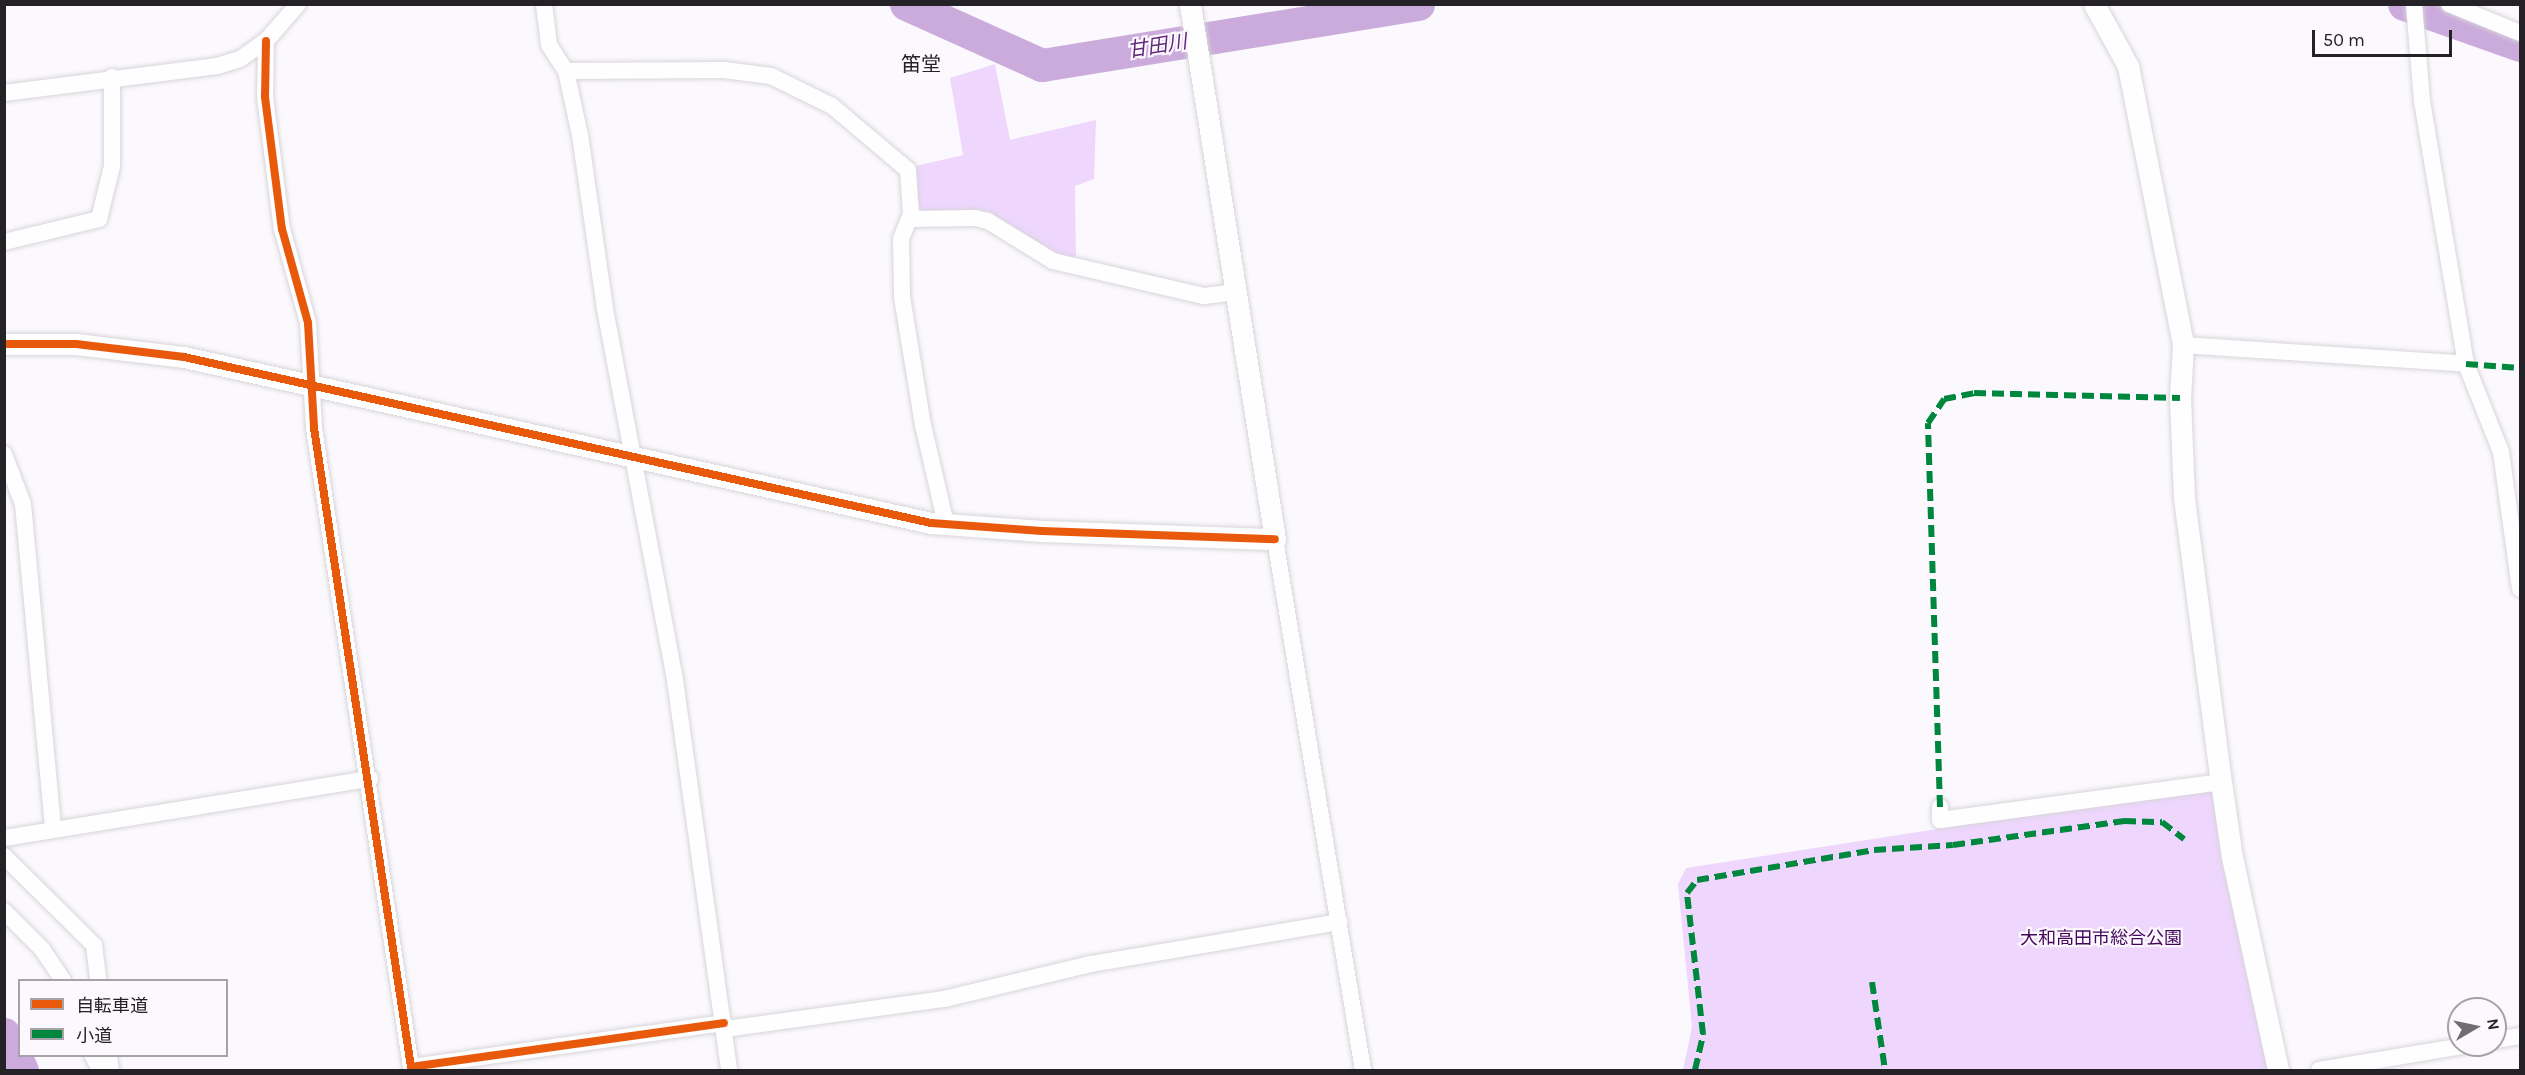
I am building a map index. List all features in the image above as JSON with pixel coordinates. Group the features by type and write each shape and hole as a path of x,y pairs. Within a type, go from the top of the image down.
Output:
{"street":[{"path":"4,93 112,77 217,66 246,56 266,41 298,4"},
{"path":"544,4 549,45 566,71 588,181 605,309 675,680 729,1071"},
{"path":"2094,4 2128,66 2183,345 2180,398 2184,498 2221,782 2232,857 2278,1071"},
{"path":"2414,4 2422,101 2466,364 2501,452 2520,589"},
{"path":"2449,4 2520,33"},
{"path":"1191,14 1363,1071"},
{"path":"266,41 265,97 279,207 286,247 308,323 310,384 319,464 370,779 411,1067 944,999 1091,964 1339,922"},
{"path":"566,71 724,70 771,75 802,87 832,106 908,170 909,219 902,239 902,297 923,425 946,524"},
{"path":"4,242 99,219 112,166 112,77"},
{"path":"909,219 975,218 988,221 1053,261 1204,296 1238,292"},
{"path":"4,344 133,348 310,384 633,457 946,524 1275,539"},
{"path":"2183,345 2466,364"},
{"path":"4,454 23,504 53,829"},
{"path":"4,838 370,779"},
{"path":"1940,807 1940,820 2221,782"},
{"path":"4,856 94,945 98,979"},
{"path":"4,911 42,949 62,979"},
{"path":"2319,1071 2447,1049"},
{"path":"93,1057 100,1071"}],"green space":[{"path":"995,64 1010,140 1096,120 1094,179 1075,186 1076,260 1043,248 988,211 921,211 918,203 916,166 963,155 950,78"},
{"name":"大和高田市総合公園","path":"2215,786 2271,1070 1683,1070 1692,1027 1678,884 1686,868"}],"waterway":[{"name":"甘田川","path":"906,4 1042,65 1418,4"},
{"name":"甘田川","path":"2404,4 2520,45"},
{"path":"4,1034 22,1070"}],"marked path":[{"path":"2466,364 2520,368"},
{"path":"1940,807 1928,423 1944,399 1974,393 2180,398"},
{"path":"1695,1070 1703,1034 1687,893 1697,880 1874,850 1953,845 2124,821 2162,822 2184,839"},
{"path":"1872,982 1885,1070"}],"cycle path":[{"path":"266,41 265,97 282,229 308,323 314,428 411,1067 724,1023"},
{"path":"4,344 76,344 184,357 931,523 1042,531 1275,539"}],"district":[{"name":"笛堂","path":"921,64"}]}
